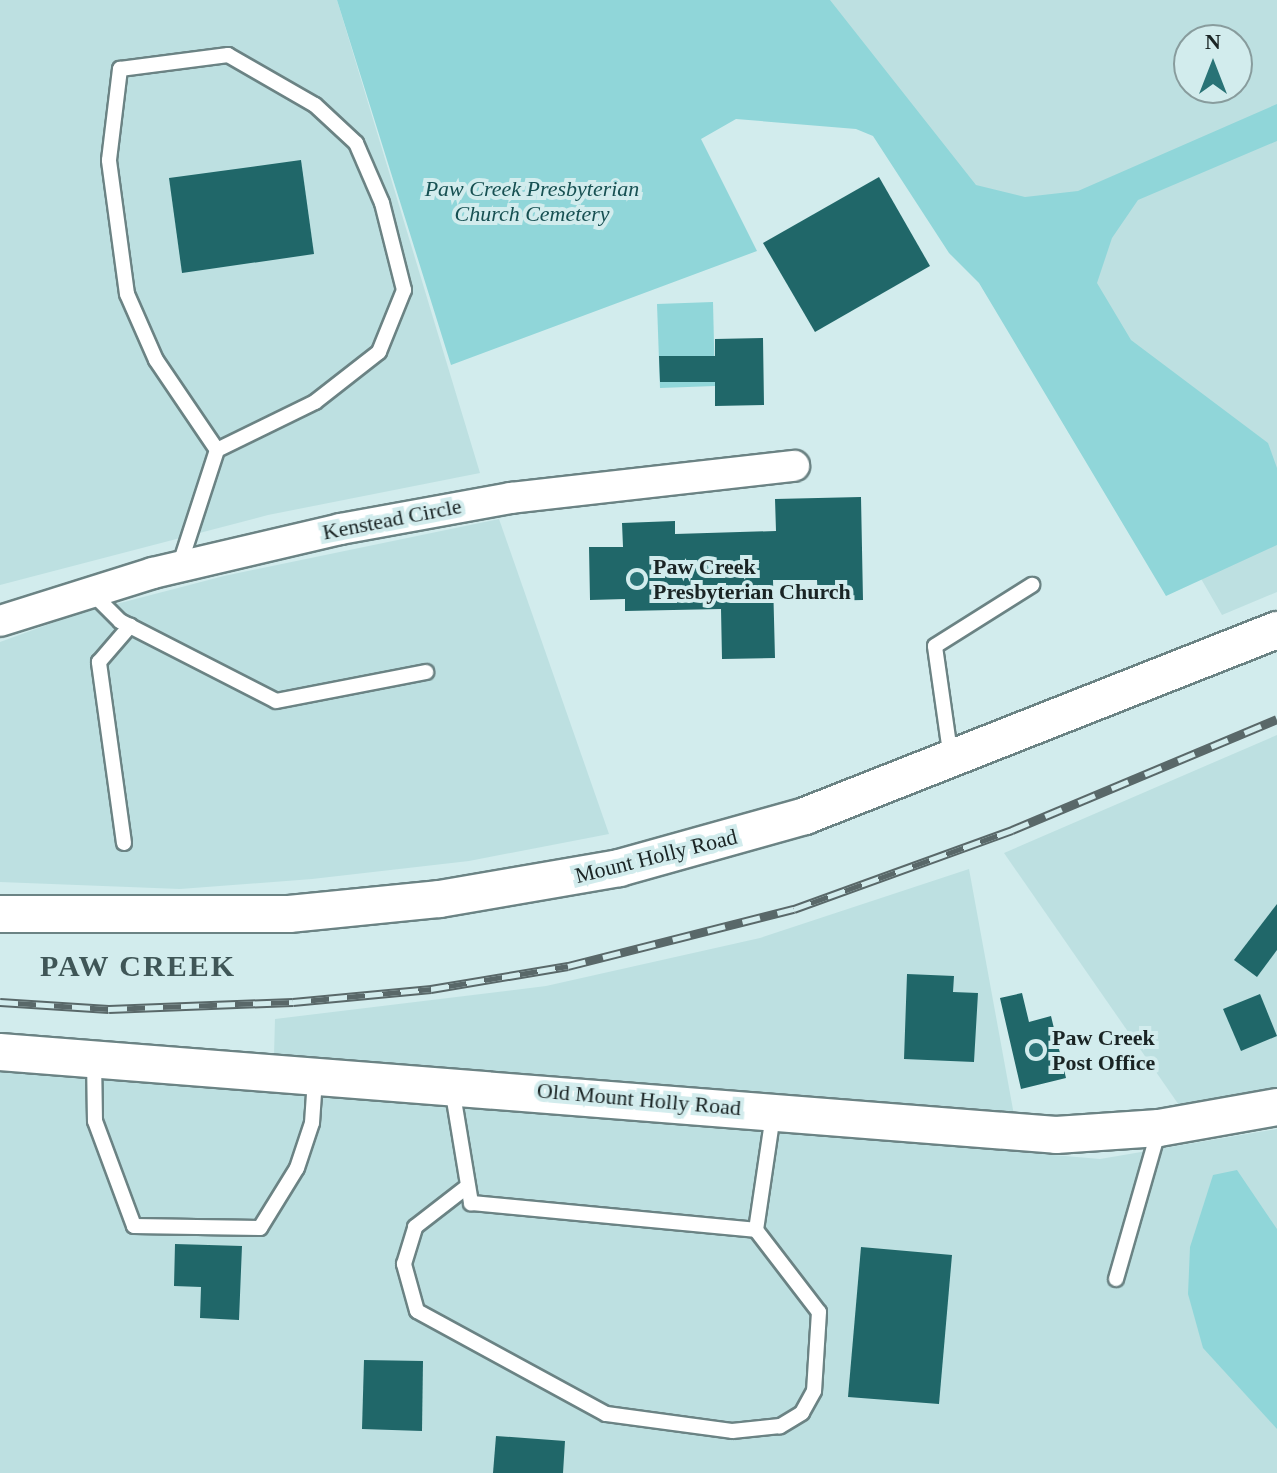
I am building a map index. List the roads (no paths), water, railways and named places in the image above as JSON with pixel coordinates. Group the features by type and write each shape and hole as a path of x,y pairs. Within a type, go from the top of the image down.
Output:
{"street":[{"name":"Kenstead Circle","path":"0,621 90,591 179,567 469,504 794,466"},
{"name":"Mount Holly Road","path":"0,914 120,919 289,914 551,882 791,821 952,763 1277,630"},
{"name":"Old Mount Holly Road","path":"0,1052 315,1073 1056,1135 1159,1128 1277,1107"}],"lane":[{"path":"179,567 217,450 315,402 379,352 404,290 382,203 356,143 315,105 228,55 120,69 109,160 127,294 156,360 217,450"},
{"path":"952,763 935,646 948,632 1032,585"},
{"path":"90,591 130,626 276,701 426,672"},
{"path":"124,843 99,662 130,626"},
{"path":"94,1057 95,1121 134,1226 260,1228 297,1168 312,1123 315,1073"},
{"path":"452,1084 464,1189 471,1203 756,1230"},
{"path":"464,1189 415,1227 404,1264 417,1311 606,1414 673,1426 732,1431 780,1426 802,1413 814,1391 819,1312 756,1230 774,1111"},
{"path":"1116,1279 1159,1128"}],"railway":[{"path":"0,1002 109,1009 293,1002 431,989 568,966 794,909 1012,830 1277,719"}],"place":[{"name":"Paw Creek Presbyterian Church","path":"637,579"},
{"name":"Paw Creek Post Office","path":"1036,1050"}],"district":[{"name":"PAW CREEK","path":"138,966"}],"park label":[{"name":"Paw Creek Presbyterian Church Cemetery","path":"532,200"}]}
